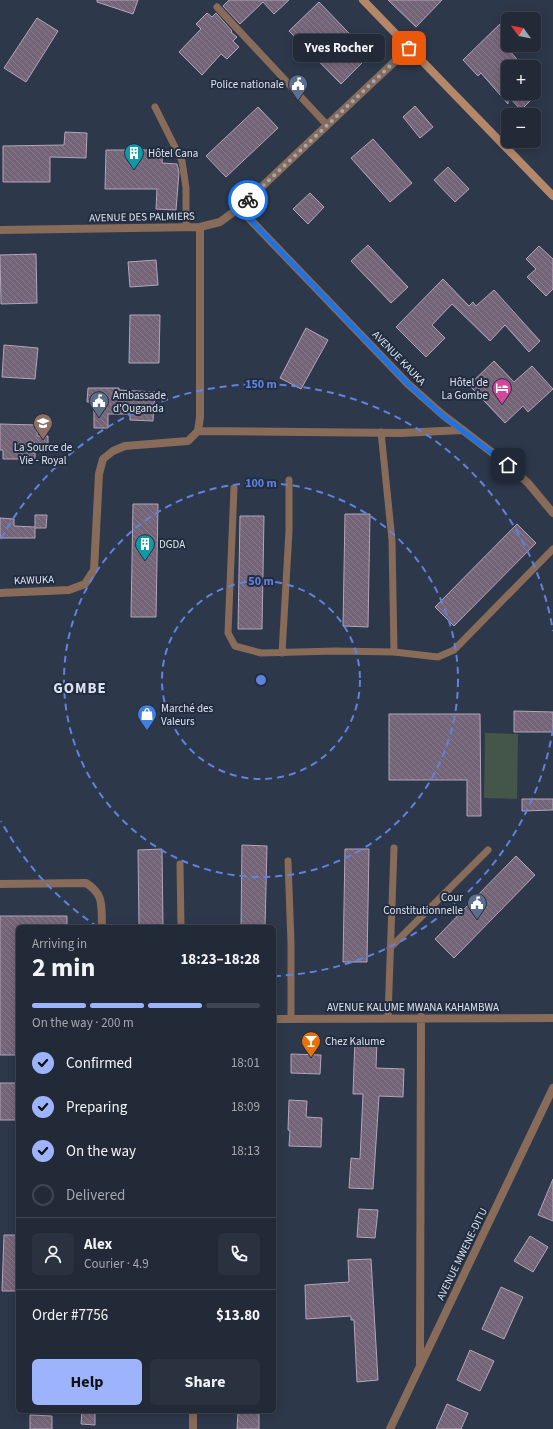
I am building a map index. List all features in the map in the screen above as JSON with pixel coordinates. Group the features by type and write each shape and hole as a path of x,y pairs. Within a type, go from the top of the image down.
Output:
{"street":[{"path":"363,0 553,196"},
{"name":"AVENUE DES PALMIERS","path":"0,230 200,227 220,222 239,208 409,48"},
{"name":"AVENUE KAUKA","path":"239,208 408,384 528,483 553,513"},
{"path":"200,227 200,418 198,432 382,432 463,430"},
{"name":"KAWUKA","path":"0,592 69,590 85,584 94,570 99,474 103,459 113,451 125,446 188,441 198,432"},
{"path":"0,884 86,883 96,890 100,900 102,925"},
{"name":"AVENUE KALUME MWANA KAHAMBWA","path":"276,1019 388,1017 553,1018"},
{"path":"420,1367 421,1017"},
{"name":"AVENUE MWENE-DITU","path":"390,1429 553,1088"},
{"path":"193,1413 193,1429"}],"lane":[{"path":"217,7 327,125"},
{"path":"155,107 182,161 186,188 186,227"},
{"path":"382,432 392,540 394,652"},
{"path":"282,653 289,531 289,480"},
{"path":"234,488 228,633 235,646 261,653 335,651 394,652 438,657 454,650 553,549"},
{"path":"388,1017 394,848"},
{"path":"390,948 488,850"},
{"path":"288,861 291,943 291,1019"},
{"path":"180,864 181,925"}],"green space":[{"path":"485,733 518,734 517,799 484,798"}],"building":[{"path":"97,0 138,0 133,14 97,2"},
{"path":"229,0 289,0 274,14 263,2 240,24 223,6"},
{"path":"388,0 442,0 416,27"},
{"path":"319,2 370,55 341,84 289,31"},
{"path":"207,13 212,17 216,13 232,31 231,32 237,37 233,41 239,47 227,59 221,54 202,75 179,52 201,29 196,24"},
{"path":"37,18 58,31 26,82 4,68"},
{"path":"501,23 501,52 511,52 518,60 501,60 501,96 481,73 478,76 463,60"},
{"path":"512,100 530,101 523,108 519,108"},
{"path":"415,106 433,127 420,138 403,117"},
{"path":"258,107 278,128 226,177 206,156"},
{"path":"65,132 87,133 86,158 50,157 50,182 3,182 3,146 64,145"},
{"path":"373,139 412,183 390,202 351,158"},
{"name":"Hôtel Cana","path":"106,150 163,150 162,163 177,164 179,172 176,210 156,209 157,189 105,189"},
{"path":"448,167 469,189 455,202 434,180"},
{"path":"310,193 324,207 308,224 293,209"},
{"path":"368,245 408,287 391,303 351,261"},
{"path":"539,246 553,259 553,289 546,296 527,277 536,269 526,259"},
{"path":"36,254 37,303 1,304 0,255"},
{"path":"156,260 158,285 130,287 128,262"},
{"path":"443,279 469,306 473,302 476,306 494,290 540,341 529,352 505,325 490,341 452,304 432,325 445,338 426,357 396,327"},
{"path":"130,315 160,315 159,363 129,363"},
{"path":"306,328 328,340 301,389 280,378"},
{"path":"4,345 38,348 35,379 2,377"},
{"path":"494,361 514,382 532,366 553,389 528,412 523,406 505,423 469,385"},
{"path":"88,388 119,388 119,390 155,392 153,421 130,420 130,414 108,414 108,428 94,428 94,402 87,402"},
{"path":"0,424 38,425 37,436 48,436 48,449 35,449 35,459 3,459 3,450 0,450"},
{"name":"DGDA","path":"133,504 158,504 156,617 131,617"},
{"path":"345,514 370,514 368,627 343,626"},
{"path":"35,515 47,515 46,528 35,528 35,538 0,538 0,518 14,519 14,526 35,527"},
{"path":"240,516 264,516 262,629 238,629"},
{"path":"517,524 536,543 454,626 435,607"},
{"path":"514,711 553,712 553,732 514,732"},
{"path":"389,714 480,714 481,816 467,816 467,780 389,780"},
{"path":"522,799 553,799 553,810 522,811"},
{"path":"242,845 267,846 265,925 241,925"},
{"path":"162,849 163,925 139,925 138,850"},
{"path":"345,849 369,849 367,962 343,962"},
{"path":"516,856 535,875 454,958 435,939"},
{"path":"0,916 67,916 67,925 16,925 16,1055 0,1055"},
{"path":"355,1038 377,1039 376,1068 404,1069 403,1097 379,1096 373,1189 349,1188 351,1158 360,1159 363,1094 353,1094"},
{"path":"291,1054 321,1055 320,1074 291,1073"},
{"path":"0,1083 16,1083 16,1120 0,1120"},
{"path":"289,1100 307,1101 306,1117 322,1118 321,1147 289,1146"},
{"path":"553,1179 553,1221 538,1215"},
{"path":"359,1209 378,1210 375,1238 357,1237"},
{"path":"4,1235 16,1235 16,1291 2,1291"},
{"path":"530,1236 548,1247 533,1272 514,1261"},
{"path":"371,1259 378,1380 357,1382 354,1320 351,1320 351,1316 306,1319 305,1285 349,1282 348,1260"},
{"path":"501,1287 523,1297 504,1339 482,1329"},
{"path":"470,1350 494,1361 480,1391 457,1380"},
{"path":"447,1404 468,1413 461,1429 436,1429"},
{"path":"82,1413 95,1413 95,1425 81,1424"},
{"path":"238,1413 259,1413 259,1429 237,1429"},
{"path":"30,1415 52,1416 52,1429 30,1429"}],"way so far":[{"path":"248,200 409,48"}],"place":[{"name":"Yves Rocher","path":"409,48"},
{"name":"Police nationale","path":"298,101"},
{"name":"Hôtel Cana","path":"134,170"},
{"name":"Hôtel de La Gombe","path":"502,405"},
{"name":"Ambassade d'Ouganda","path":"99,418"},
{"name":"La Source de Vie - Royal","path":"43,440"},
{"name":"DGDA","path":"145,561"},
{"name":"Marché des Valeurs","path":"147,731"},
{"name":"Cour Constitutionnelle","path":"477,920"},
{"name":"Chez Kalume","path":"311,1058"}],"district":[{"name":"GOMBE","path":"80,688"}],"route":[{"path":"248,200 239,208 408,384 442,415 508,465"}]}
